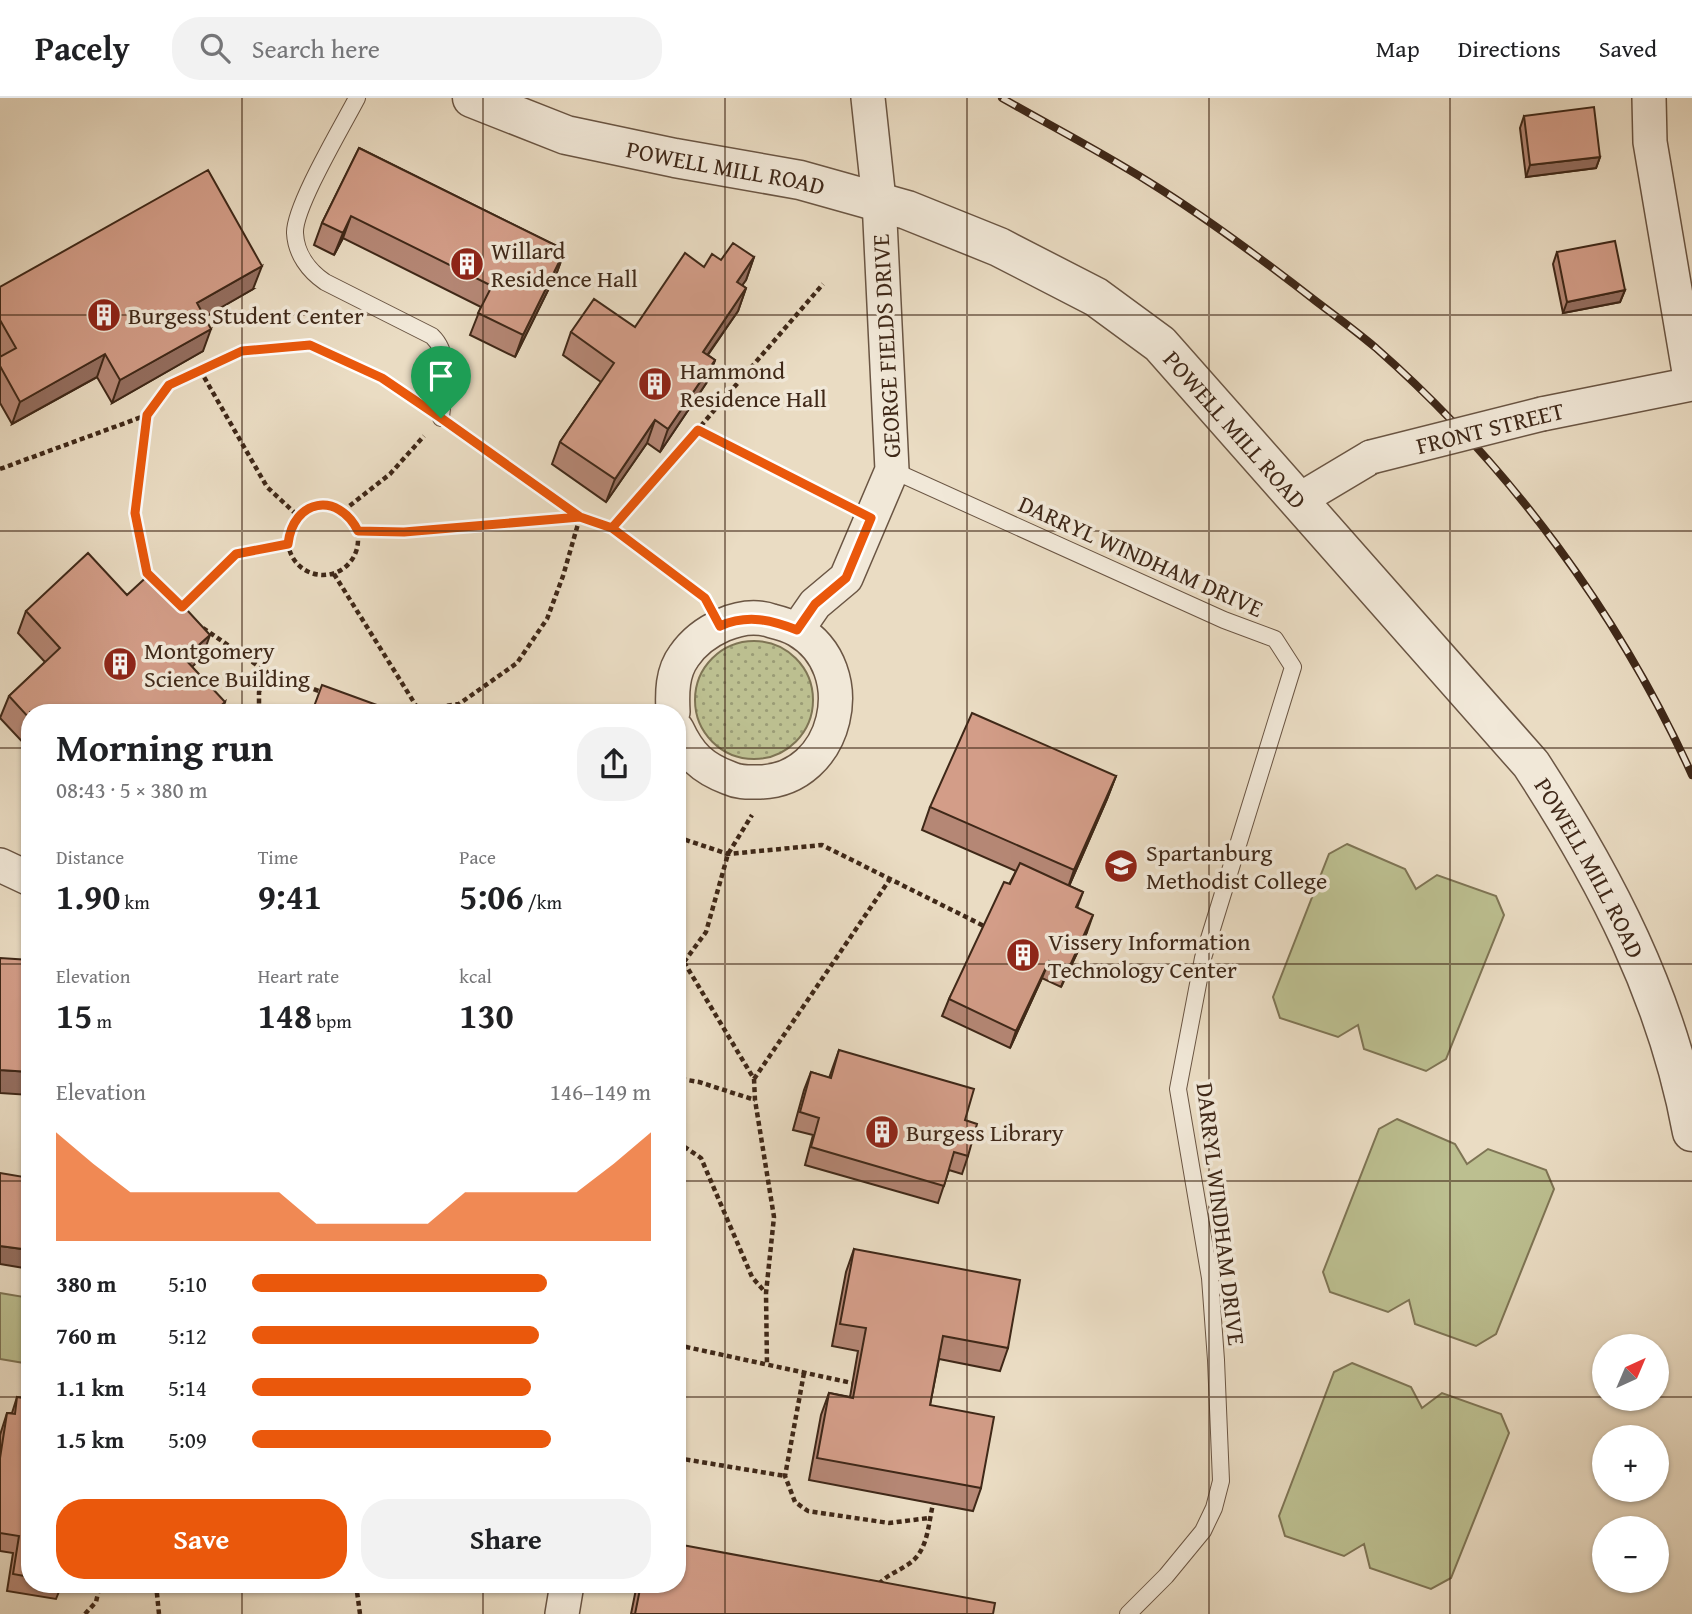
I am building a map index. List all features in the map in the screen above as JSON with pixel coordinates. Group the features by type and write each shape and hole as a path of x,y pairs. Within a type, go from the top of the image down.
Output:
{"street":[{"name":"POWELL MILL ROAD","path":"472,98 566,135 800,180 879,200 999,247 1096,297 1160,344 1531,764 1575,832 1614,903 1647,976 1674,1053 1692,1132"},
{"name":"GEORGE FIELDS DRIVE","path":"797,630 815,604 846,578 892,470 879,200 867,98"},
{"path":"1649,98 1650,142 1692,384"},
{"name":"FRONT STREET","path":"1299,500 1371,457 1542,414 1692,384"},
{"path":"673,704 672,687 683,657 705,633 734,620 767,619 797,630 821,652 835,682 836,714 825,745 802,768 773,782 740,783 710,771 686,747"},
{"path":"0,864 21,874"},
{"path":"562,1614 566,1593"}],"lane":[{"path":"357,98 299,211 295,233 301,257 312,273 325,282 432,336 442,346 445,370 441,418"},
{"name":"DARRYL WINDHAM DRIVE","path":"892,470 1224,620 1275,639 1293,667 1202,958 1178,1089 1210,1278 1221,1481 1214,1508 1203,1531 1166,1576 1128,1614"}],"path":[{"path":"612,528 823,284"},
{"path":"156,581 147,573 135,513 147,415 169,385 242,351 310,345 382,378 580,517 612,528 705,598 720,626"},
{"path":"200,370 267,487 298,516"},
{"path":"0,469 147,415"},
{"path":"344,511 390,474 441,418"},
{"path":"698,430 871,518"},
{"path":"319,505 344,511 358,531 355,556 347,566 334,573 318,575 304,569 293,558 288,544 290,529 298,516 308,508 319,505"},
{"path":"358,531 404,532 580,517"},
{"path":"459,704 517,663 547,619 580,517"},
{"path":"182,607 236,554 288,544"},
{"path":"334,573 416,704"},
{"path":"173,598 190,615"},
{"path":"199,624 267,673 334,696"},
{"path":"259,704 259,692 267,673"},
{"path":"686,959 706,932 728,854 756,809 757,782"},
{"path":"686,840 728,854 822,845 984,926"},
{"path":"754,1079 890,879"},
{"path":"686,965 754,1079 774,1217 766,1293 767,1365"},
{"path":"686,1078 755,1100"},
{"path":"686,1148 701,1158 752,1276 766,1293"},
{"path":"686,1347 852,1383"},
{"path":"804,1373 785,1476 795,1502 808,1511 889,1523 929,1518"},
{"path":"686,1460 785,1476"},
{"path":"877,1594 879,1583 888,1575 918,1558 923,1549 933,1504"},
{"path":"85,1614 96,1602 98,1593"},
{"path":"157,1593 159,1614"},
{"path":"357,1593 360,1614"}],"green space":[{"path":"754,641 777,645 796,658 809,677 813,700 809,723 796,742 777,755 754,759 731,755 712,742 699,723 695,700 699,677 712,658 731,645"},
{"path":"1347,844 1405,869 1416,889 1437,875 1496,896 1504,915 1446,1059 1426,1071 1364,1049 1358,1025 1338,1037 1280,1018 1273,997 1329,854"},
{"path":"1397,1119 1455,1144 1467,1164 1488,1149 1546,1170 1554,1189 1496,1334 1476,1346 1415,1324 1409,1300 1388,1312 1330,1292 1323,1272 1379,1129"},
{"path":"0,1293 21,1296 21,1362 0,1359"},
{"path":"1352,1363 1411,1387 1422,1408 1442,1393 1501,1414 1509,1433 1451,1578 1431,1589 1370,1568 1364,1544 1344,1556 1285,1536 1279,1516 1334,1372"}],"building":[{"path":"1594,107 1600,157 1530,165 1524,116"},
{"name":"Willard Residence Hall","path":"359,148 565,250 523,335 478,313 492,286 351,216 343,233 322,223"},
{"name":"Burgess Student Center","path":"208,170 262,266 197,303 211,329 120,380 105,354 20,402 0,366 0,357 16,348 0,320 0,287"},
{"path":"1615,241 1625,290 1567,302 1557,252"},
{"name":"Hammond Residence Hall","path":"733,243 754,257 737,282 746,288 703,352 715,360 668,429 655,420 615,479 560,442 614,363 571,332 594,299 635,327 685,253 704,267 712,254 721,260"},
{"name":"Montgomery Science Building","path":"88,553 127,595 152,572 210,635 184,658 225,702 21,704 21,709 9,696 60,648 26,611"},
{"path":"322,685 374,704 315,704"},
{"path":"972,713 1116,776 1074,870 930,807"},
{"name":"Vissery Information Technology Center","path":"1020,863 1083,892 1076,907 1093,915 1068,970 1049,961 1016,1031 949,999 1004,882 1010,884"},
{"path":"0,958 21,959 21,1071 0,1070"},
{"name":"Burgess Library","path":"839,1050 974,1089 965,1120 977,1124 968,1156 954,1152 944,1186 811,1147 819,1118 800,1112 811,1072 831,1078"},
{"path":"0,1173 21,1176 21,1249 0,1246"},
{"path":"854,1249 1020,1280 1008,1348 943,1336 930,1405 994,1417 981,1488 817,1458 829,1393 853,1398 866,1328 840,1324"},
{"path":"17,1397 21,1398 21,1575 13,1574 19,1536 0,1533 0,1458 7,1413 15,1414"},
{"path":"686,1546 995,1603 993,1614 635,1614 639,1593 686,1593"}],"railway":[{"path":"1002,98 1131,171 1213,225 1362,336 1425,393 1471,441 1557,545 1631,657 1692,775"}],"place":[{"name":"Willard Residence Hall","path":"467,264"},
{"name":"Burgess Student Center","path":"104,315"},
{"name":"Hammond Residence Hall","path":"655,384"},
{"name":"Montgomery Science Building","path":"120,664"},
{"name":"Spartanburg Methodist College","path":"1121,866"},
{"name":"Vissery Information Technology Center","path":"1023,955"},
{"name":"Burgess Library","path":"882,1132"}],"route":[{"path":"441,418 382,378 310,345 242,351 169,385 147,415 135,513 147,573 182,607 236,554 288,544 290,529 298,516 308,508 319,505 344,511 358,531 404,532 580,517 612,528 698,430 871,518 846,578 815,604 797,630 767,619 734,620 720,626 705,598 612,528 580,517 441,418"}]}
